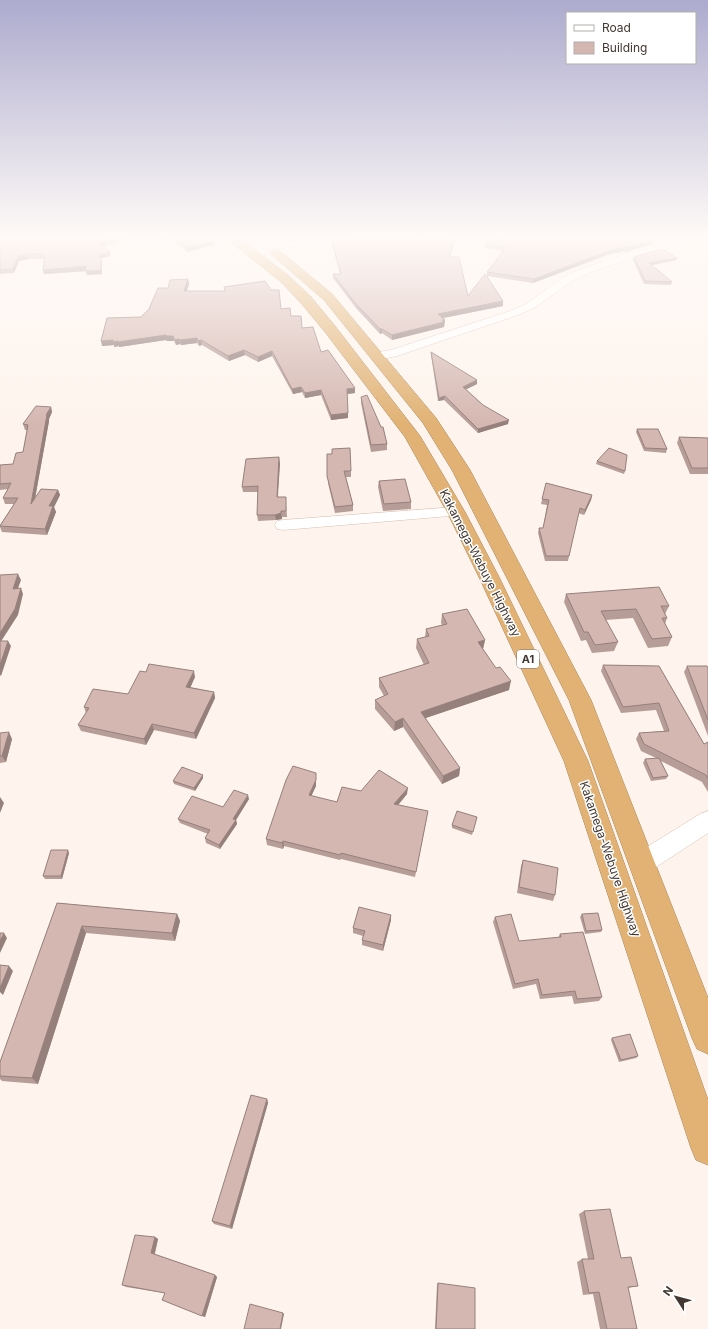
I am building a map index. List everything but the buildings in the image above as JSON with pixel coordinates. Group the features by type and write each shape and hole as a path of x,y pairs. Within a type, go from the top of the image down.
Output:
{"highway":[{"name":"Kakamega-Webuye Highway","path":"306,300 412,436 456,512 489,577 576,761 708,1148"},
{"name":"A1","path":"331,300 430,421 461,470 527,594 580,700 708,1038"}],"street":[{"path":"377,356 393,353 514,313 530,306 538,300"},
{"path":"283,525 456,512"},
{"path":"642,863 708,821"}]}
